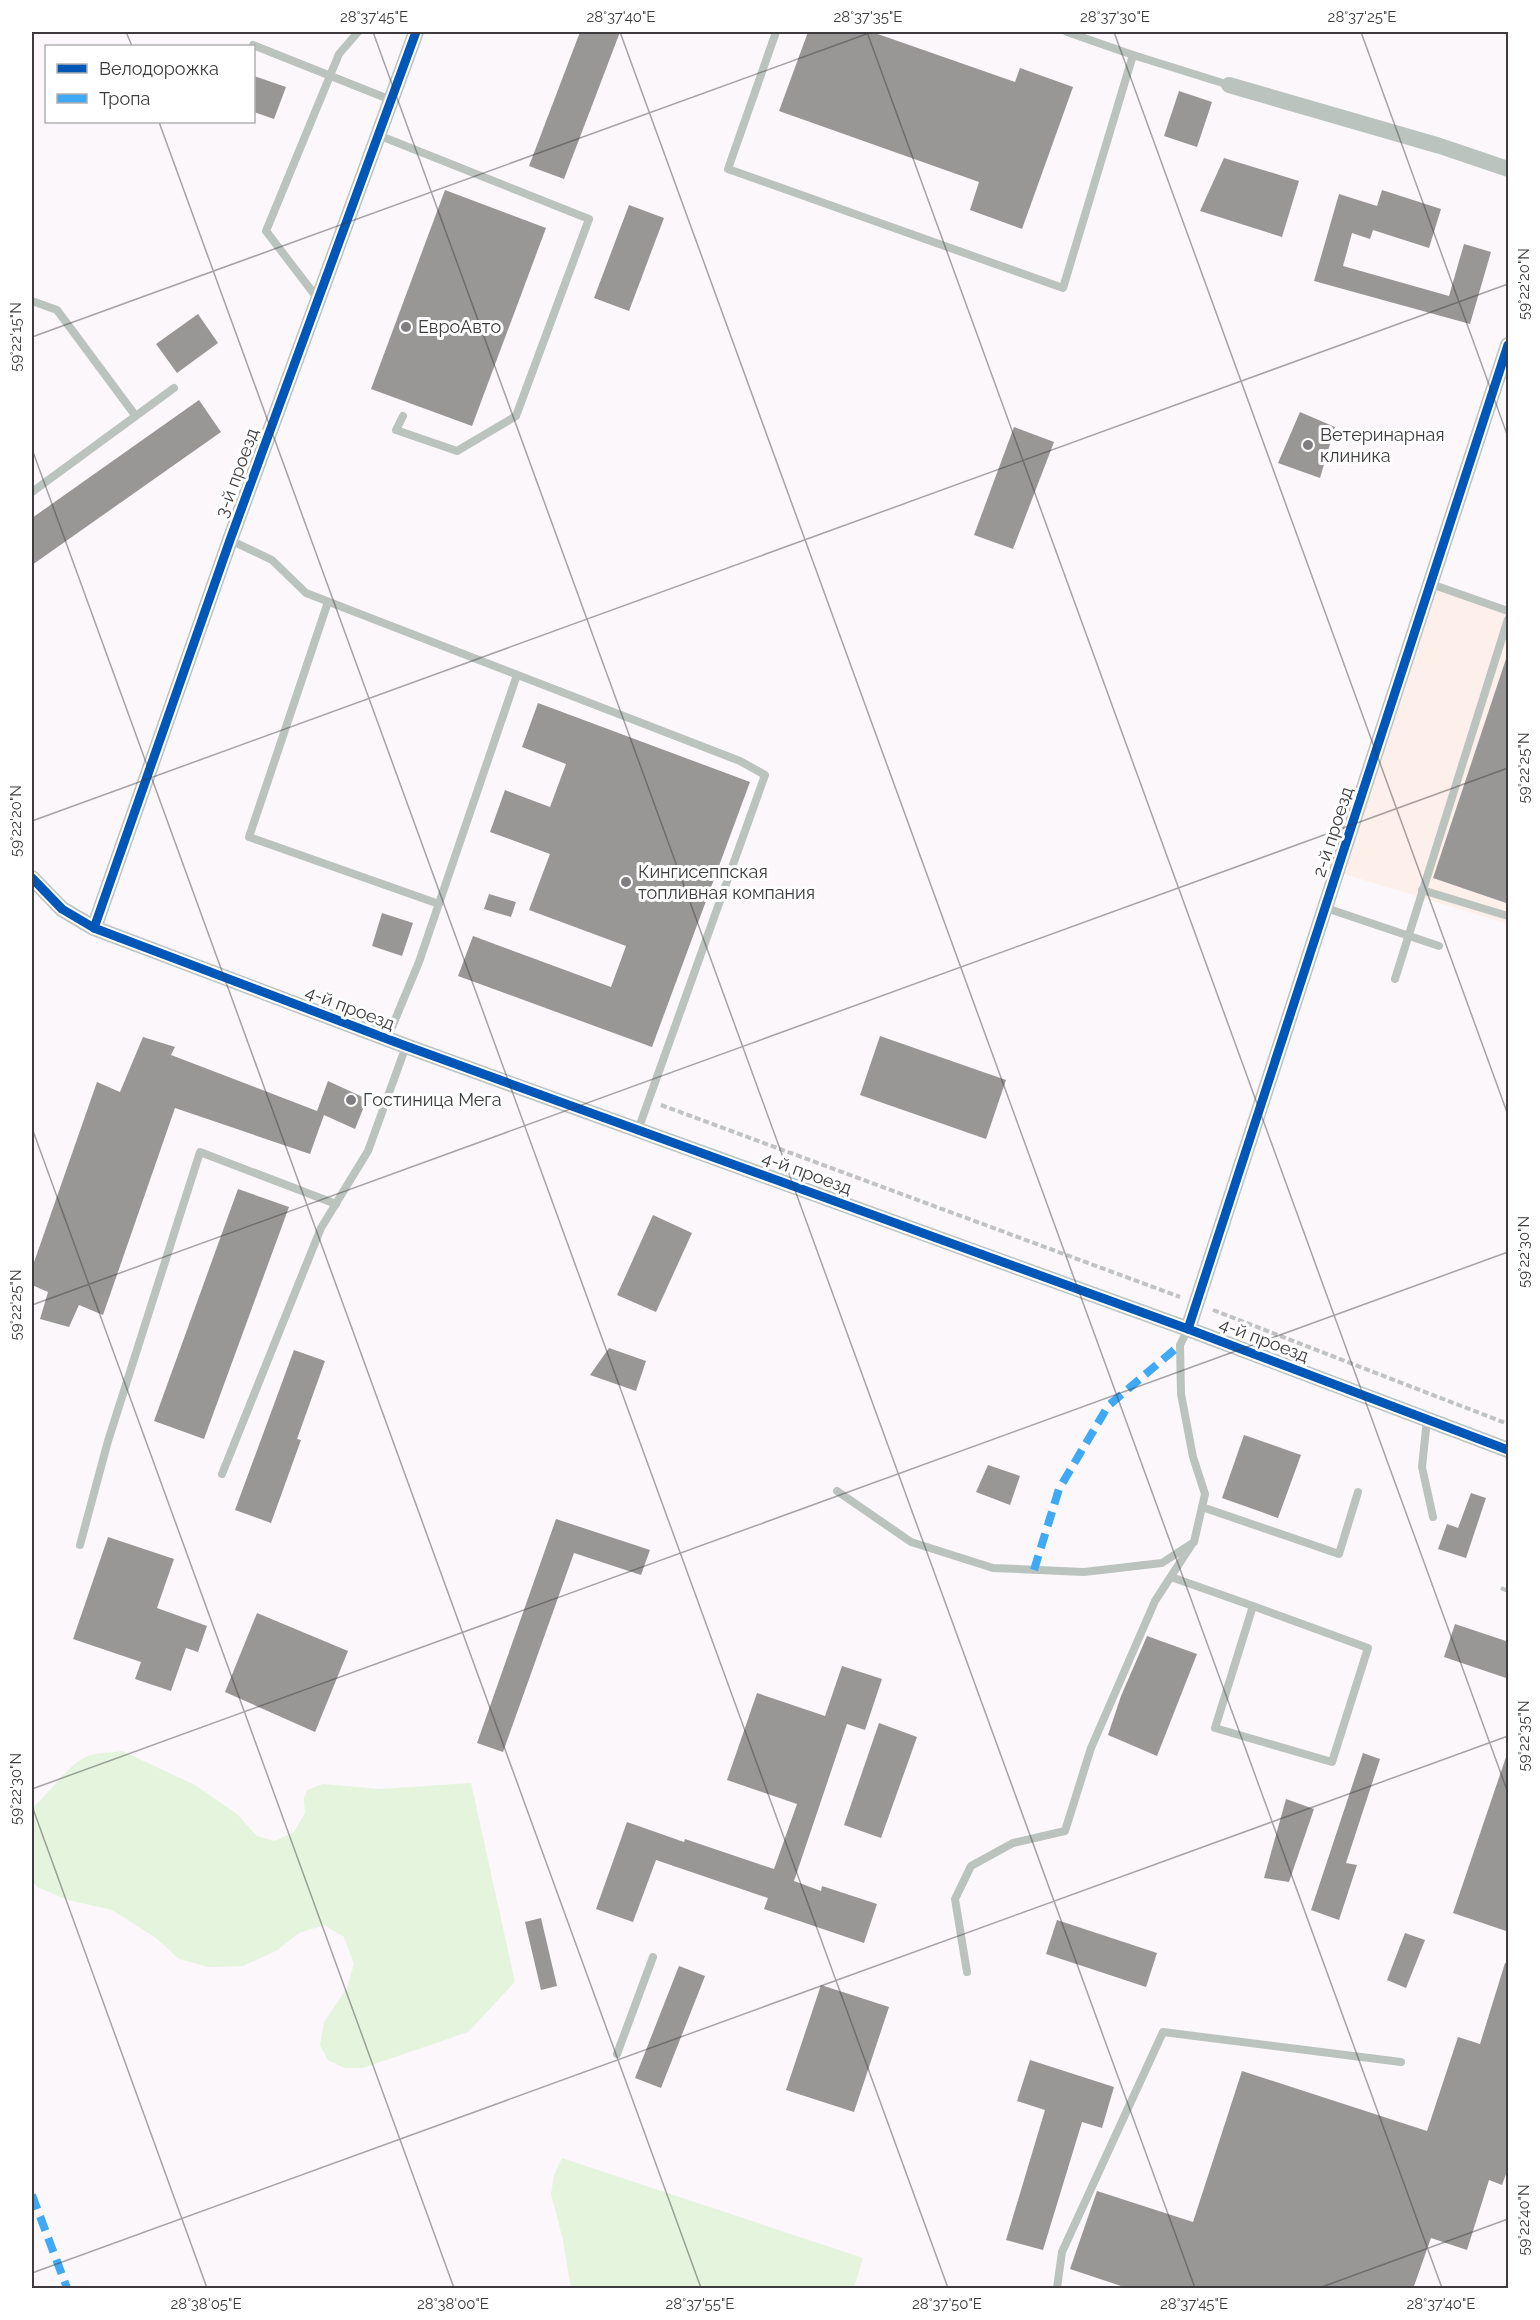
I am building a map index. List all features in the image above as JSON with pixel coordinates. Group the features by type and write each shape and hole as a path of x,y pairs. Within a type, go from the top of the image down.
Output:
{"street":[{"name":"3-й проезд","path":"94,928 230,540 416,32"},
{"path":"1229,85 1440,146 1509,169"},
{"name":"2-й проезд","path":"1188,1329 1509,345"},
{"name":"4-й проезд","path":"32,878 62,909 94,928 406,1047 1188,1329 1509,1450"}],"lane":[{"path":"318,299 266,231 339,54 358,32"},
{"path":"776,32 728,169 1063,288 1133,55"},
{"path":"1067,32 1229,85"},
{"path":"255,46 391,100"},
{"path":"378,135 589,219 516,416 457,451 396,430 403,416"},
{"path":"32,301 57,310 135,415"},
{"path":"32,492 174,388"},
{"path":"230,540 272,560 306,593 740,761 765,775 638,1130"},
{"path":"1431,584 1509,611"},
{"path":"328,602 249,837 439,904"},
{"path":"1395,979 1509,619"},
{"path":"387,1039 419,962 517,675"},
{"path":"1422,890 1509,916"},
{"path":"1326,908 1439,946"},
{"path":"222,1473 321,1228 368,1150 406,1047"},
{"path":"80,1545 108,1441 200,1152 336,1204"},
{"path":"967,1972 955,1899 971,1866 1013,1843 1065,1831 1091,1748 1155,1601 1194,1542 1205,1494 1193,1457 1181,1394 1180,1345 1188,1329"},
{"path":"1427,1419 1422,1467 1433,1517"},
{"path":"837,1491 911,1542 993,1568 1084,1572 1162,1563 1194,1542"},
{"path":"1202,1507 1339,1554 1358,1492"},
{"path":"1171,1577 1253,1606 1368,1648 1332,1762 1215,1728 1253,1606"},
{"path":"617,2054 653,1957"},
{"path":"1057,2289 1062,2252 1163,2032 1401,2062"}],"path":[{"path":"648,1101 1197,1304 1509,1424"},
{"path":"1501,1588 1509,1591"}],"shaded area":[{"path":"1431,584 1508,612 1508,924 1338,872"}],"green space":[{"path":"122,1751 195,1785 237,1814 257,1836 275,1841 294,1832 305,1813 304,1799 307,1790 323,1784 380,1789 471,1783 515,1982 468,2032 363,2068 344,2068 328,2060 320,2045 324,2022 347,1988 354,1964 344,1937 324,1925 299,1933 276,1951 243,1966 209,1967 179,1959 156,1938 112,1910 68,1900 37,1887 32,1880 32,1808 80,1760 101,1753"},
{"path":"562,2158 863,2258 854,2288 571,2288 563,2240 551,2194 554,2175"}],"building":[{"path":"580,32 620,32 564,179 529,166"},
{"path":"808,32 872,32 1015,82 1020,68 1073,87 1022,229 970,210 979,182 779,111"},
{"path":"255,76 286,87 274,119 255,112"},
{"path":"1179,91 1212,102 1197,147 1164,136"},
{"path":"1224,158 1299,181 1282,237 1200,211"},
{"path":"445,190 546,228 472,426 371,389"},
{"path":"1382,190 1441,209 1429,248 1373,230 1370,239 1352,233 1343,266 1449,296 1464,244 1491,252 1470,324 1314,281 1339,194 1377,206"},
{"path":"629,205 664,218 629,311 594,298"},
{"path":"198,314 218,343 177,373 156,344"},
{"path":"199,400 221,432 32,565 32,518"},
{"name":"Ветеринарная клиника","path":"1300,412 1335,427 1320,478 1278,463"},
{"path":"1014,427 1054,442 1013,549 974,535"},
{"path":"1506,659 1509,659 1509,904 1433,878"},
{"name":"Кингисеппская топливная компания","path":"538,703 750,782 652,1047 458,976 473,936 611,987 626,946 529,910 550,854 490,832 505,790 550,807 566,764 522,747"},
{"path":"489,894 516,902 511,917 484,909"},
{"path":"382,913 413,923 402,956 372,946"},
{"path":"880,1036 1006,1080 986,1139 860,1095"},
{"path":"143,1037 175,1047 171,1055 317,1111 328,1081 367,1099 355,1129 324,1115 310,1154 175,1108 103,1315 79,1305 69,1327 40,1319 48,1292 32,1285 32,1268 97,1082 120,1092"},
{"path":"238,1189 289,1207 204,1439 154,1421"},
{"path":"653,1215 692,1233 656,1312 617,1295"},
{"path":"609,1348 646,1361 636,1391 590,1375"},
{"path":"294,1350 325,1361 297,1439 301,1440 271,1523 235,1510"},
{"path":"1244,1435 1301,1455 1278,1518 1222,1498"},
{"path":"988,1465 1020,1476 1010,1505 976,1492"},
{"path":"1471,1493 1486,1498 1466,1558 1438,1549 1447,1524 1458,1528"},
{"path":"556,1519 650,1550 641,1575 574,1553 503,1752 477,1743"},
{"path":"108,1537 174,1559 157,1608 207,1626 198,1652 186,1648 171,1691 135,1679 141,1662 73,1639"},
{"path":"257,1613 348,1651 315,1732 225,1692"},
{"path":"1455,1624 1509,1642 1509,1679 1444,1657"},
{"path":"1147,1636 1197,1654 1157,1756 1108,1735 1121,1696"},
{"path":"842,1666 882,1679 865,1730 847,1724 794,1881 821,1891 822,1886 877,1904 864,1943 764,1909 768,1898 656,1860 633,1922 596,1909 627,1822 774,1869 797,1804 727,1780 757,1693 825,1716"},
{"path":"879,1723 917,1737 881,1838 844,1825"},
{"path":"1363,1753 1380,1759 1346,1863 1357,1865 1339,1920 1311,1910"},
{"path":"1506,1757 1509,1758 1509,1932 1453,1913"},
{"path":"1286,1799 1314,1809 1289,1882 1264,1878"},
{"path":"541,1918 557,1986 541,1990 525,1922"},
{"path":"1057,1920 1157,1953 1146,1987 1046,1954"},
{"path":"1405,1933 1425,1940 1406,1988 1387,1980"},
{"path":"1505,1963 1509,1964 1509,2166 1502,2185 1489,2180 1467,2250 1431,2238 1413,2289 1130,2289 1070,2269 1097,2191 1193,2222 1242,2071 1427,2131 1458,2037 1480,2044"},
{"path":"679,1966 705,1976 661,2088 635,2078"},
{"path":"821,1985 889,2007 854,2112 786,2090"},
{"path":"1030,2060 1114,2087 1102,2128 1082,2122 1043,2250 1006,2240 1045,2110 1017,2101"}],"marked path":[{"path":"1034,1570 1059,1489 1108,1406 1180,1345"},
{"path":"32,2195 67,2288"}],"cycle path":[{"path":"94,928 230,540 416,32"},
{"path":"1188,1329 1508,345"},
{"path":"32,878 62,909 94,928 406,1046 1188,1329 1508,1450"}],"place":[{"name":"ЕвроАвто","path":"406,327"},
{"name":"Ветеринарная клиника","path":"1308,445"},
{"name":"Кингисеппская топливная компания","path":"626,882"},
{"name":"Гостиница Мега","path":"351,1100"}]}
